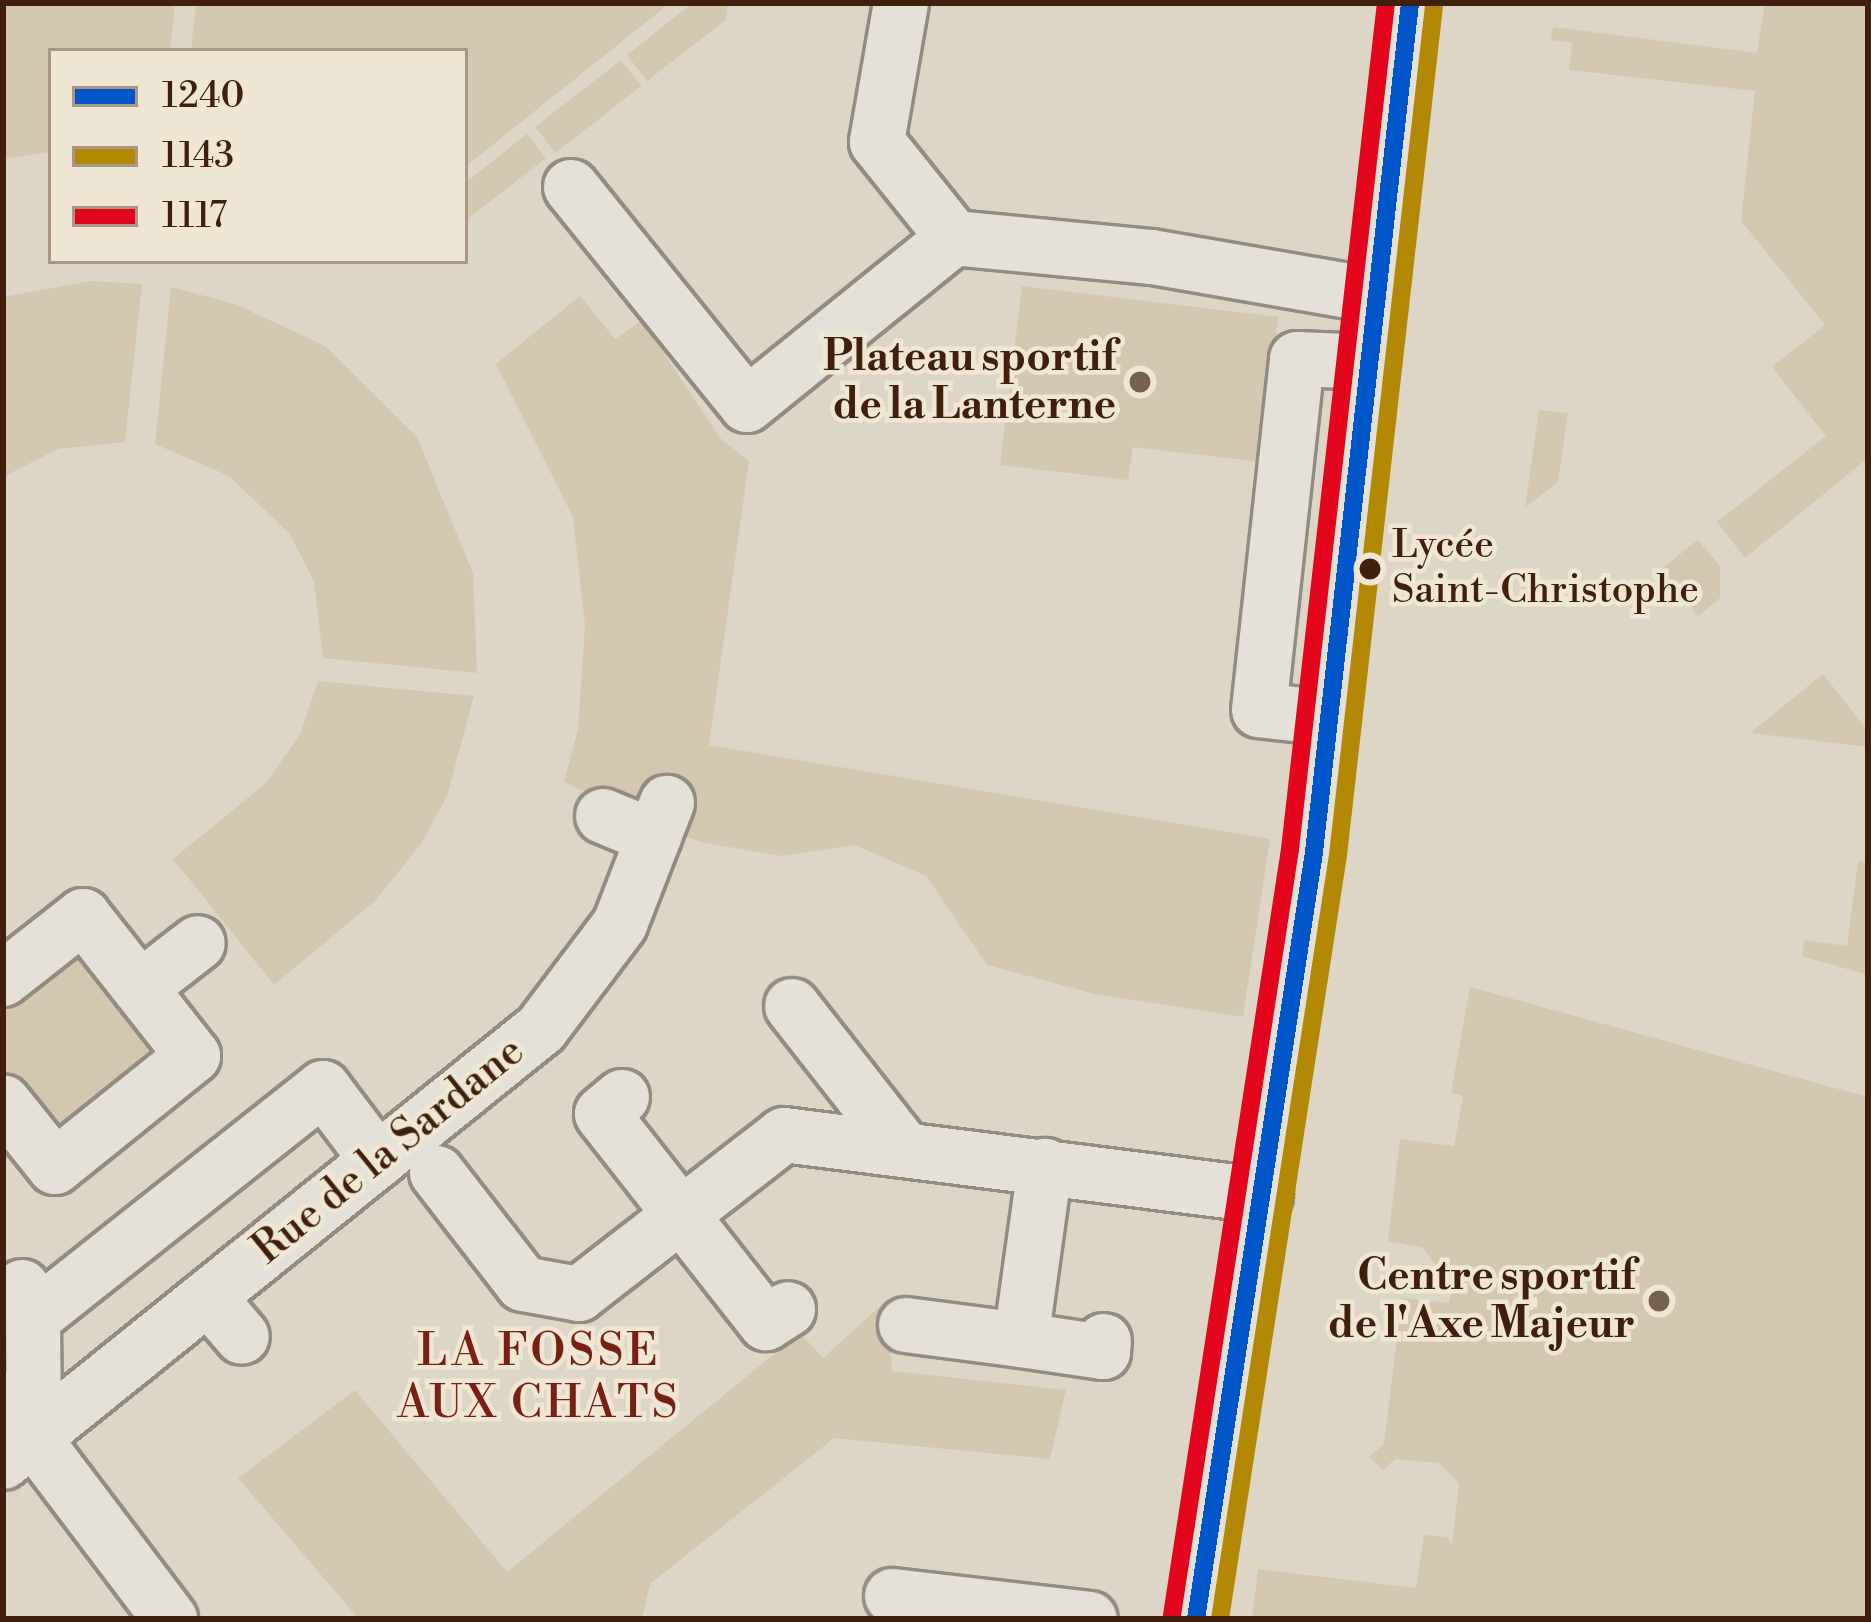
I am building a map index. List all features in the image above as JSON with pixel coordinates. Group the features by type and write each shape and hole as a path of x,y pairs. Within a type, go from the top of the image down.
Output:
{"street":[{"path":"901,3 877,142 954,238"},
{"path":"1196,1619 1264,1196 1329,718 1410,3"},
{"path":"571,187 747,405 954,238 981,234 1131,254 1377,296"},
{"path":"1329,718 1258,710 1287,446 1297,359 1369,362"},
{"name":"Rue de la Sardane","path":"13,1432 225,1317 358,1177 571,995 620,924 660,820 603,816"},
{"path":"3,979 83,916 193,1056 55,1167 3,1102"},
{"path":"140,988 198,943"},
{"path":"792,1006 904,1149"},
{"path":"170,1619 13,1432 26,1300 323,1088 358,1177"},
{"path":"622,1096 602,1114 770,1321"},
{"path":"294,1134 358,1177"},
{"path":"437,1173 523,1284 579,1294 784,1135 1264,1196"},
{"path":"1022,1340 1045,1166"},
{"path":"906,1325 1103,1352 1104,1341"},
{"path":"892,1596 1090,1619"}],"shaded area":[{"path":"3,3 175,3 170,48 48,48 48,152 3,159"},
{"path":"196,3 670,3 468,165 468,48 191,48"},
{"path":"692,3 728,3 726,20 647,81 627,55"},
{"path":"1765,3 1868,3 1868,458 1745,558 1717,522 1826,436 1772,367 1825,325 1741,221 1755,91 1569,70 1572,43 1551,40 1553,27 1757,53"},
{"path":"621,60 641,86 555,153 535,127"},
{"path":"527,134 546,158 468,219 468,181"},
{"path":"90,281 142,284 125,442 58,449 3,477 3,297"},
{"name":"Plateau sportif de la Lanterne","path":"1022,286 1278,317 1261,462 1133,447 1128,480 1000,465"},
{"path":"171,287 235,304 325,346 417,437 473,573 477,673 323,658 314,581 289,533 229,476 155,444"},
{"path":"580,296 615,339 642,320 720,438 749,461 709,745 1270,839 1243,1017 1095,994 987,965 926,876 855,845 782,856 699,842 564,782 578,729 585,626 573,517 496,364"},
{"path":"1539,410 1568,413 1558,482 1525,508"},
{"path":"1698,540 1720,566 1720,598 1698,616 1661,569"},
{"path":"1823,674 1868,731 1868,747 1750,733"},
{"path":"318,681 474,696 447,796 421,844 376,900 274,985 173,859 265,784 300,735"},
{"path":"1858,861 1868,862 1868,975 1802,956 1804,940 1847,946"},
{"path":"80,932 178,1058 56,1154 3,1088 3,995"},
{"name":"Centre sportif de l'Axe Majeur","path":"1470,987 1868,1097 1868,1619 1252,1619 1258,1569 1416,1588 1424,1535 1448,1537 1452,1546 1459,1483 1439,1463 1395,1459 1383,1470 1369,1457 1384,1444 1402,1298 1449,1303 1452,1286 1423,1248 1388,1241 1400,1139 1454,1146 1463,1096 1451,1093"},
{"path":"888,1299 892,1371 1066,1390 1050,1459 834,1438 650,1584 642,1619 359,1619 238,1478 355,1390 507,1572 800,1333 823,1358"}],"transit line":[{"name":"1117","path":"1172,1615 1290,849 1386,3"},
{"name":"1240","path":"1196,1619 1314,852 1410,3"},
{"name":"1143","path":"1220,1619 1338,855 1434,6"}],"place":[{"name":"Plateau sportif de la Lanterne","path":"1140,382"},
{"name":"Lycée Saint-Christophe","path":"1370,569"},
{"name":"Centre sportif de l'Axe Majeur","path":"1659,1301"}],"district":[{"name":"LA FOSSE AUX CHATS","path":"539,1378"}]}
